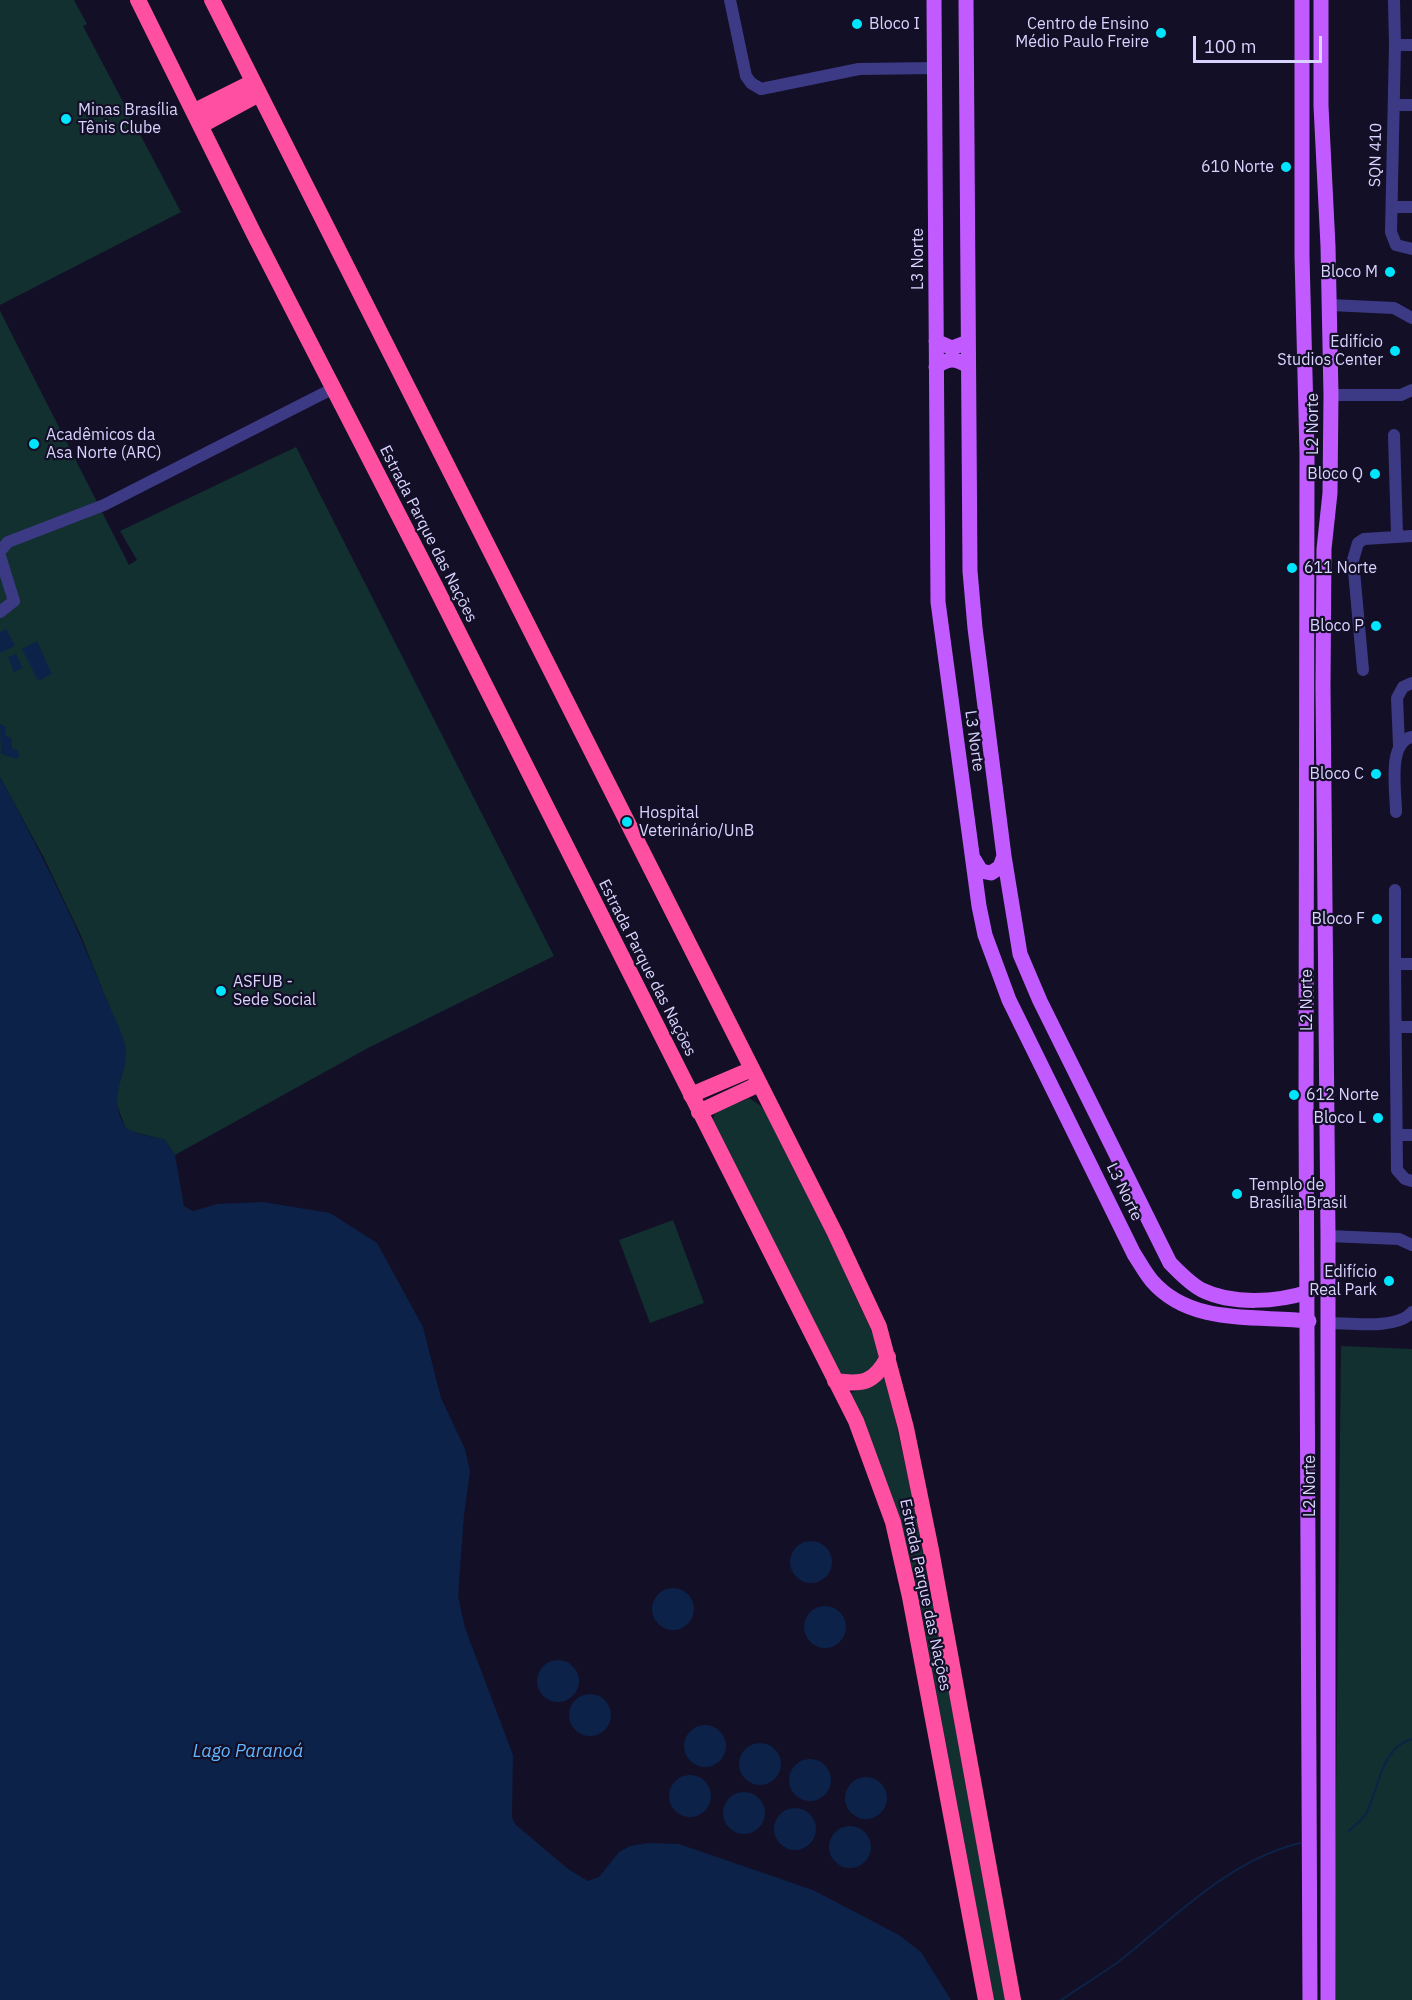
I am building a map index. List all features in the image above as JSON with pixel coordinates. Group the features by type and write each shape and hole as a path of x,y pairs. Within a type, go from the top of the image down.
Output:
{"highway":[{"name":"Estrada Parque das Nações","path":"138,0 254,234 836,1381 872,1459 892,1522 910,1597 986,2000"},
{"name":"Estrada Parque das Nações","path":"212,0 869,1302 888,1357 931,1550 1013,2000"},
{"path":"198,118 256,88"},
{"path":"691,1095 752,1069"},
{"path":"699,1112 759,1084"},
{"path":"836,1381 856,1384 869,1380 880,1372 888,1357"}],"main road":[{"name":"L3 Norte","path":"934,0 938,602 972,856 985,935 996,969 1134,1254 1153,1282 1173,1299 1214,1314 1309,1321"},
{"name":"L3 Norte","path":"966,0 970,571 975,628 1015,930 1030,979 1170,1263 1202,1290 1233,1299 1289,1298 1308,1292"},
{"name":"L2 Norte","path":"1302,0 1302,245 1307,454 1310,2000"},
{"name":"L2 Norte","path":"1321,0 1321,106 1328,246 1331,395 1331,457 1324,566 1328,1236 1328,2000"},
{"path":"1302,245 1328,246"},
{"path":"936,341 952,348 968,342"},
{"path":"936,367 950,359 968,366"},
{"path":"1307,454 1331,457"},
{"path":"1308,763 1312,762 1324,769"},
{"path":"972,856 981,871 990,873 1000,867 1004,856"},
{"path":"1307,1175 1314,1173 1326,1176"}],"street":[{"path":"729,0 746,76 751,83 761,89 859,69 935,68"},
{"name":"SQN 410","path":"1394,0 1393,239 1401,247 1412,249"},
{"path":"1395,45 1412,45"},
{"name":"SQN 410","path":"1394,105 1412,105"},
{"name":"SQN 410","path":"1392,207 1412,207"},
{"path":"1330,305 1394,308 1412,318"},
{"path":"0,550 8,542 104,505 334,388"},
{"path":"1331,395 1401,395 1412,390"},
{"path":"1394,435 1397,535"},
{"path":"1363,670 1355,580 1355,549 1364,539 1397,535 1412,536"},
{"path":"0,556 14,598 12,605 0,612"},
{"path":"1396,812 1396,755 1399,745 1397,698 1403,687 1412,684"},
{"path":"1399,745 1412,737"},
{"path":"1395,890 1397,1170 1400,1175 1412,1180"},
{"path":"1395,964 1412,964"},
{"path":"1395,1027 1412,1027"},
{"path":"1397,1135 1412,1135"},
{"path":"1328,1236 1399,1239 1412,1245"},
{"path":"1328,1323 1396,1323 1407,1318 1412,1312"}],"green space":[{"name":"Minas Brasília Tênis Clube","path":"0,0 74,0 87,24 83,26 181,212 0,305"},
{"path":"0,311 129,565 137,560 120,531 296,447 554,956 368,1048 175,1155 165,1140 130,1131 125,1127 117,1105 117,1091 123,1069 125,1046 81,936 44,858 0,777"},
{"path":"749,1098 761,1106 766,1113 816,1210 877,1343 879,1360 866,1376 845,1376 839,1372 712,1120 716,1112"},
{"path":"673,1220 704,1303 650,1323 619,1240"},
{"path":"1341,1346 1412,1349 1412,2000 1336,2000 1335,1883"},
{"path":"886,1377 912,1496 1007,2000 994,2000 920,1605 905,1539 849,1394"}],"water":[{"path":"6,629 15,646 0,653 0,632"},
{"path":"37,641 52,674 38,681 22,649"},
{"path":"16,654 23,668 14,672 8,657"},
{"path":"0,724 5,726 5,735 11,738 12,748 18,750 19,756 16,759 1,754"},
{"name":"Lago Paranoá","path":"0,777 66,906 123,1038 126,1055 117,1102 124,1125 137,1133 165,1140 175,1155 184,1206 193,1211 217,1204 263,1202 330,1213 377,1243 423,1327 441,1398 465,1449 470,1471 458,1596 465,1628 513,1755 512,1817 515,1824 568,1869 588,1881 599,1877 619,1852 630,1846 648,1843 679,1844 813,1890 899,1935 921,1952 951,2000 0,2000"},
{"path":"811,1541 826,1547 832,1562 826,1577 811,1583 796,1577 790,1562 796,1547"},
{"path":"673,1588 688,1594 694,1609 688,1624 673,1630 658,1624 652,1609 658,1594"},
{"path":"825,1606 840,1612 846,1627 840,1642 825,1648 810,1642 804,1627 810,1612"},
{"path":"558,1660 573,1666 579,1681 573,1696 558,1702 543,1696 537,1681 543,1666"},
{"path":"590,1694 605,1700 611,1715 605,1730 590,1736 575,1730 569,1715 575,1700"},
{"path":"705,1725 720,1731 726,1746 720,1761 705,1767 690,1761 684,1746 690,1731"},
{"path":"760,1743 775,1749 781,1764 775,1779 760,1785 745,1779 739,1764 745,1749"},
{"path":"810,1759 825,1765 831,1780 825,1795 810,1801 795,1795 789,1780 795,1765"},
{"path":"690,1775 705,1781 711,1796 705,1811 690,1817 675,1811 669,1796 675,1781"},
{"path":"866,1777 881,1783 887,1798 881,1813 866,1819 851,1813 845,1798 851,1783"},
{"path":"744,1792 759,1798 765,1813 759,1828 744,1834 729,1828 723,1813 729,1798"},
{"path":"795,1808 810,1814 816,1829 810,1844 795,1850 780,1844 774,1829 780,1814"},
{"path":"850,1826 865,1832 871,1847 865,1862 850,1868 835,1862 829,1847 835,1832"}],"waterway":[{"path":"1349,1831 1366,1814 1382,1770 1393,1751 1412,1739"},
{"path":"1061,2000 1118,1962 1203,1892 1249,1863 1274,1851 1300,1843"}],"place":[{"name":"Bloco I","path":"857,24"},
{"name":"Centro de Ensino Médio Paulo Freire","path":"1161,33"},
{"name":"Minas Brasília Tênis Clube","path":"66,119"},
{"name":"610 Norte","path":"1286,167"},
{"name":"Bloco M","path":"1390,272"},
{"name":"Edifício Studios Center","path":"1395,351"},
{"name":"Acadêmicos da Asa Norte (ARC)","path":"34,444"},
{"name":"Bloco Q","path":"1375,474"},
{"name":"611 Norte","path":"1292,568"},
{"name":"Bloco P","path":"1376,626"},
{"name":"Bloco C","path":"1376,774"},
{"name":"Hospital Veterinário/UnB","path":"627,822"},
{"name":"Bloco F","path":"1377,919"},
{"name":"ASFUB - Sede Social","path":"221,991"},
{"name":"612 Norte","path":"1294,1095"},
{"name":"Bloco L","path":"1378,1118"},
{"name":"Templo de Brasília Brasil","path":"1237,1194"},
{"name":"Edifício Real Park","path":"1389,1281"}]}
